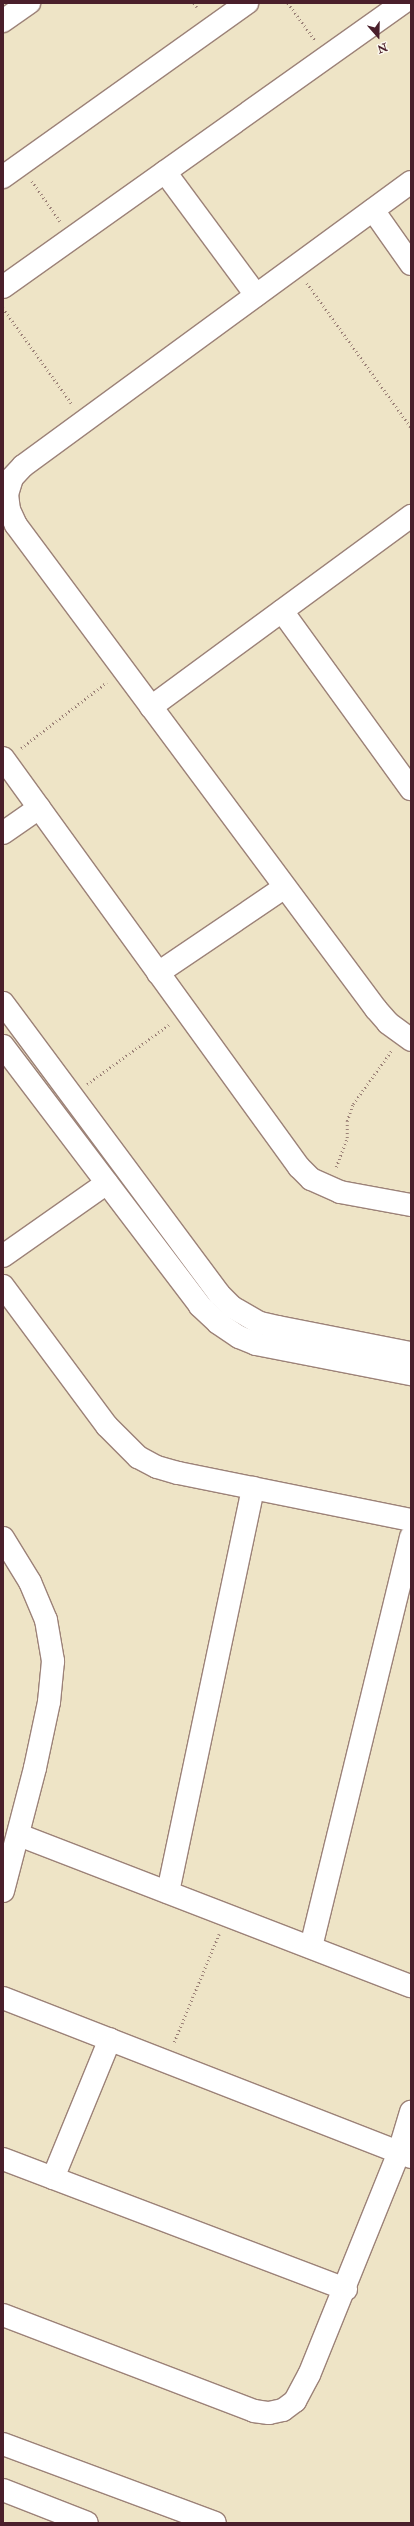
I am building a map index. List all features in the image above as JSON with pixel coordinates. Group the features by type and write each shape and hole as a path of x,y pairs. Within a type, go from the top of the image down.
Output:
{"street":[{"path":"3,21 29,3"},
{"path":"12,170 247,3"},
{"path":"3,287 402,3"},
{"path":"165,172 256,295"},
{"path":"407,1037 376,1009 16,525 9,510 7,494 12,478 23,466 411,182"},
{"path":"373,210 411,264"},
{"path":"151,707 282,611 409,522"},
{"path":"282,611 411,789"},
{"path":"4,759 299,1167 326,1188 411,1205"},
{"path":"3,834 39,808"},
{"path":"158,973 285,887"},
{"path":"3,1003 219,1294 232,1307 244,1315 266,1324 411,1353"},
{"path":"3,1046 106,1184 200,1306 218,1323 240,1337 273,1348 411,1374"},
{"path":"17,1065 37,1049"},
{"path":"3,1256 106,1184"},
{"path":"3,1286 107,1426 138,1457 157,1467 411,1520"},
{"path":"168,1892 253,1488"},
{"path":"311,1947 411,1537"},
{"path":"3,1538 30,1582 46,1620 53,1661 50,1702 19,1835 3,1891"},
{"path":"19,1835 411,1986"},
{"path":"3,1998 405,2155"},
{"path":"53,2178 110,2039"},
{"path":"3,2315 254,2411 269,2413 283,2410 295,2401 309,2375 405,2155 411,2112"},
{"path":"3,2159 346,2289"},
{"path":"3,2444 215,2523"},
{"path":"3,2490 87,2523"}],"path":[{"path":"194,3 197,7"},
{"path":"288,3 327,57"},
{"path":"12,170 72,238"},
{"path":"296,266 411,427"},
{"path":"3,308 84,421"},
{"path":"4,759 124,670"},
{"path":"71,1096 187,1012"},
{"path":"326,1188 341,1158 353,1104 407,1037"},
{"path":"166,2061 226,1915"}]}
